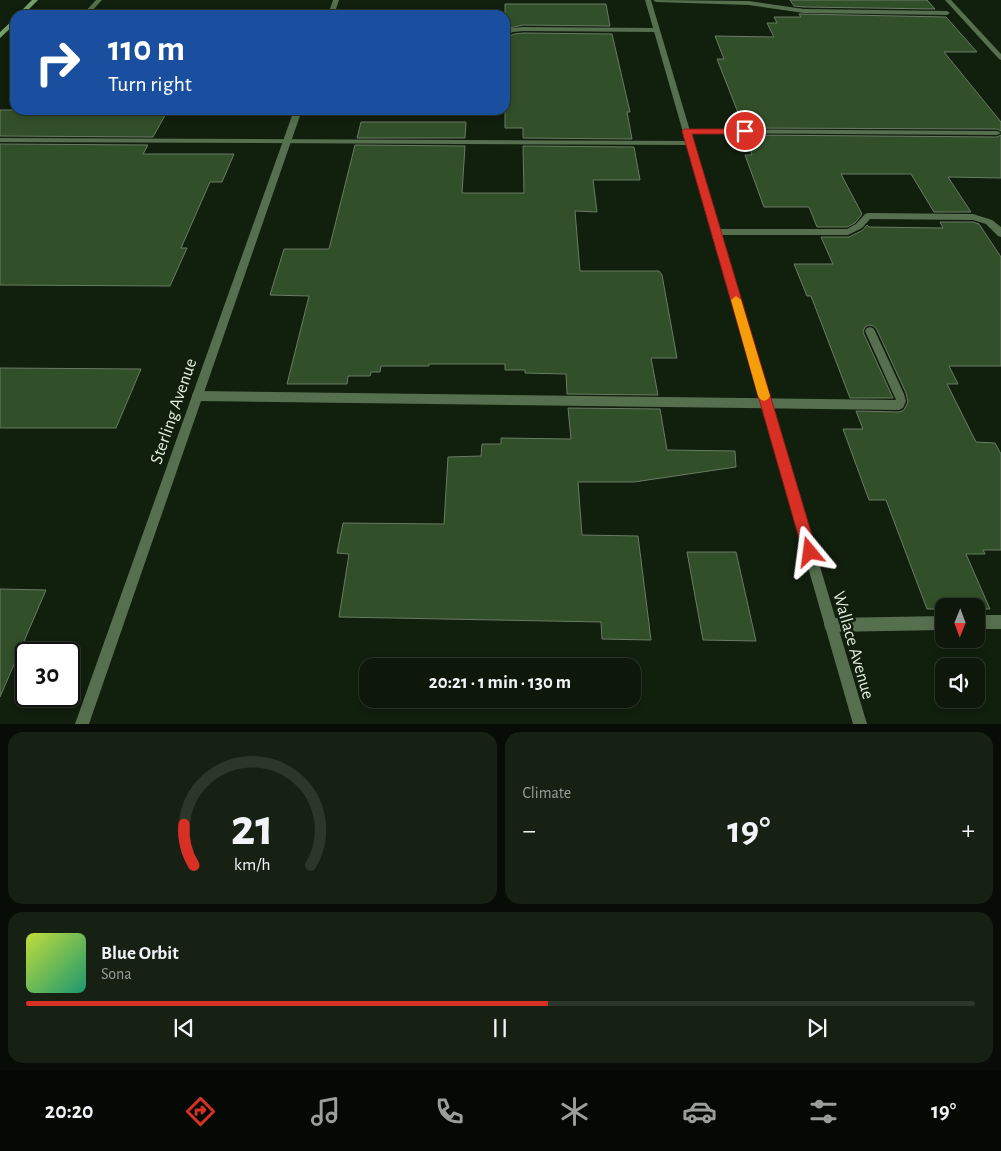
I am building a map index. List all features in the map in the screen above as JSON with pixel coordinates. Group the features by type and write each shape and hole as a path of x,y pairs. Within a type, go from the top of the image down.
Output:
{"street":[{"path":"25,10 35,0"},
{"path":"90,10 99,0"},
{"name":"Wallace Avenue","path":"648,0 860,724"},
{"path":"656,0 749,3 804,11 947,13"},
{"path":"948,0 1001,57"},
{"path":"0,36 10,25"},
{"path":"510,31 523,29 657,30"},
{"name":"Sterling Avenue","path":"82,724 296,115"},
{"path":"687,131 997,133"},
{"path":"0,140 690,143"},
{"path":"716,232 848,232 859,226 868,216 925,216 973,217 987,220 996,226 1001,234"},
{"path":"197,396 899,405 901,401 899,394 870,331"},
{"path":"985,622 1001,622"},
{"path":"831,625 935,623"}],"building":[{"path":"790,0 927,0 935,9 804,7 794,6"},
{"path":"505,4 606,4 610,26 523,25 510,28 510,10 505,10"},
{"path":"799,14 946,17 977,52 944,52 1001,122 1001,131 997,129 744,128 717,59 724,59 715,36 774,37 767,23 777,23 774,17 801,17"},
{"path":"514,34 612,34 630,112 627,112 632,139 523,138 523,128 505,128 505,115 510,115 510,36"},
{"path":"0,110 10,110 10,115 165,115 153,137 0,136"},
{"path":"361,122 466,122 465,138 357,138"},
{"path":"747,135 997,137 1001,135 1001,178 948,177 971,212 934,212 911,174 841,174 862,214 855,223 847,227 817,227 809,207 764,207 745,155 752,155"},
{"path":"0,144 148,145 143,154 234,154 222,182 210,182 181,248 187,248 170,286 0,285"},
{"path":"355,145 465,146 462,193 524,193 523,146 634,147 640,180 593,180 597,212 575,211 580,271 659,271 662,275 677,358 651,358 658,395 567,394 566,374 525,373 525,370 505,370 505,364 381,366 380,372 371,372 370,376 348,376 347,384 287,384 309,296 270,295 284,249 329,249"},
{"path":"940,222 973,222 979,224 1001,257 1001,366 949,366 958,384 947,384 976,442 995,443 1001,454 1001,550 983,550 985,554 966,554 990,609 985,609 985,598 935,598 935,609 927,609 886,500 869,500 843,429 863,429 856,411 899,412 904,410 908,402 906,393 877,330 874,326 869,325 865,327 863,332 893,398 850,398 811,296 807,296 794,264 833,264 821,237 849,237 863,230 867,225 869,227 943,228"},
{"path":"0,368 141,369 116,428 0,428"},
{"path":"568,408 660,409 667,450 735,451 736,467 634,482 578,482 582,535 638,536 651,640 602,639 601,622 339,617 349,554 337,553 343,523 444,524 448,457 481,456 482,444 501,444 501,438 571,439"},
{"path":"687,552 736,552 756,641 703,640"},
{"path":"0,589 46,590 24,642 15,642 15,662 0,697"}],"slow traffic":[{"path":"736,300 764,396"}],"route":[{"path":"745,131 687,131 810,552"}]}
